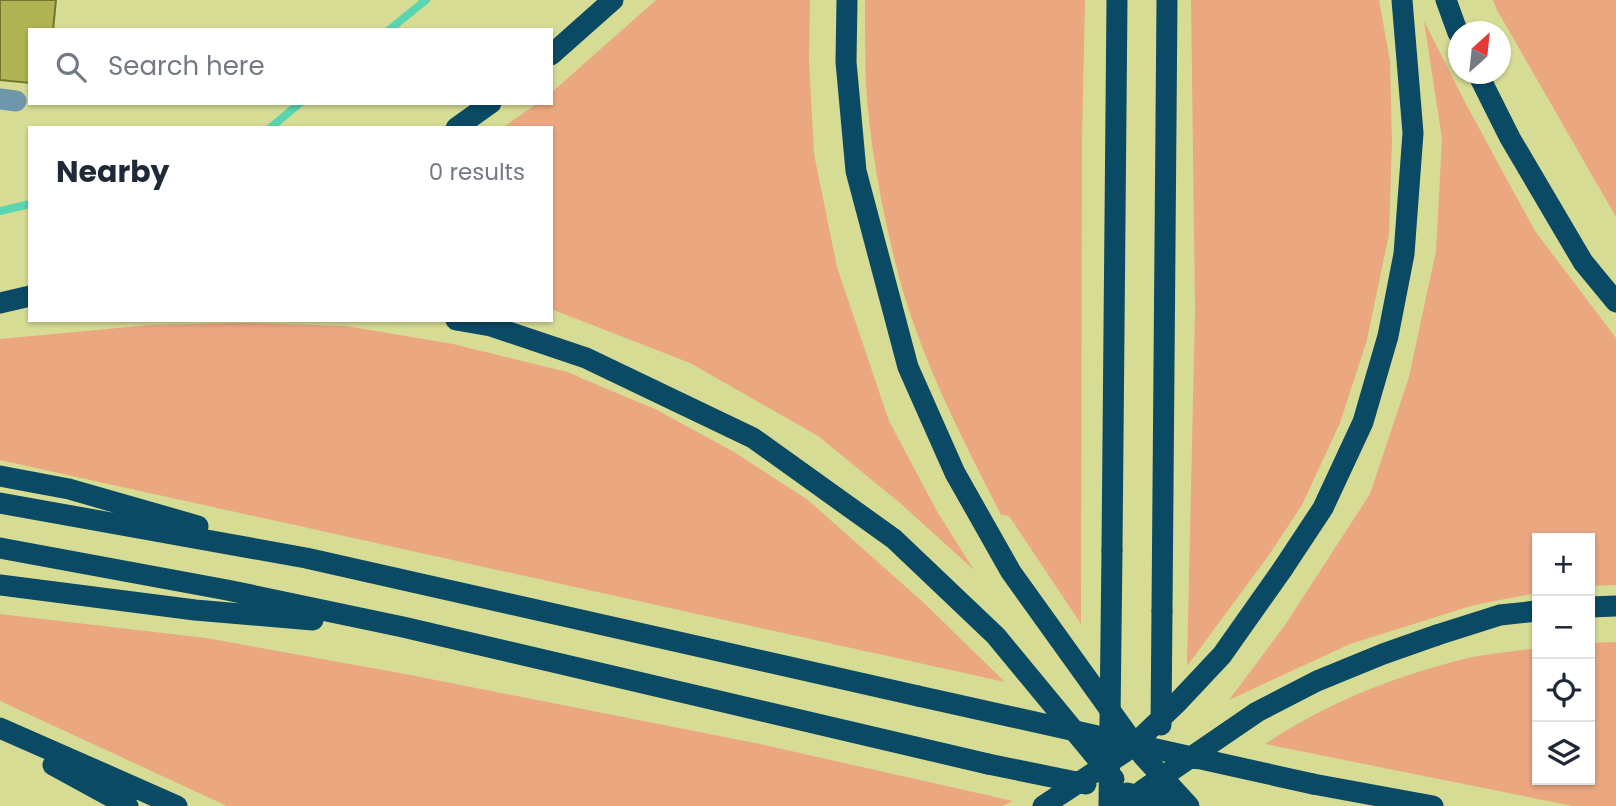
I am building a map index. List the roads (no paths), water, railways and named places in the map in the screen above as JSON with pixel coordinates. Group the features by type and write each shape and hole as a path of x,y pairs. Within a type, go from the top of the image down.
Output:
{"highway":[{"path":"553,53 613,0"},
{"path":"847,0 846,62 856,171 908,367 955,473 1011,572 1143,756 1188,806"},
{"path":"1109,806 1117,0"},
{"path":"1161,806 1167,0"},
{"path":"1043,806 1128,750 1222,655 1323,508 1357,434 1388,336 1404,254 1413,133 1402,0"},
{"path":"1446,0 1454,21"},
{"path":"1483,84 1510,138 1583,262 1616,302"},
{"path":"460,126 488,105"},
{"path":"3,302 28,296"},
{"path":"3,302 28,302"},
{"path":"468,322 491,326 586,358 753,438 894,538 996,636 1134,806"},
{"path":"0,476 69,489 306,558"},
{"path":"0,503 306,558 1313,784 1433,806"},
{"path":"0,548 227,590 403,627 988,764 1188,806"},
{"path":"0,585 195,610 403,627"},
{"path":"1595,607 1616,606"},
{"path":"1126,806 1163,775 1256,712 1317,681 1437,635 1500,615 1532,612"},
{"path":"0,728 177,806"},
{"path":"0,735 128,806"}],"waterway":[{"path":"391,28 426,0"},
{"path":"272,126 298,105"},
{"path":"0,211 28,204"}]}
